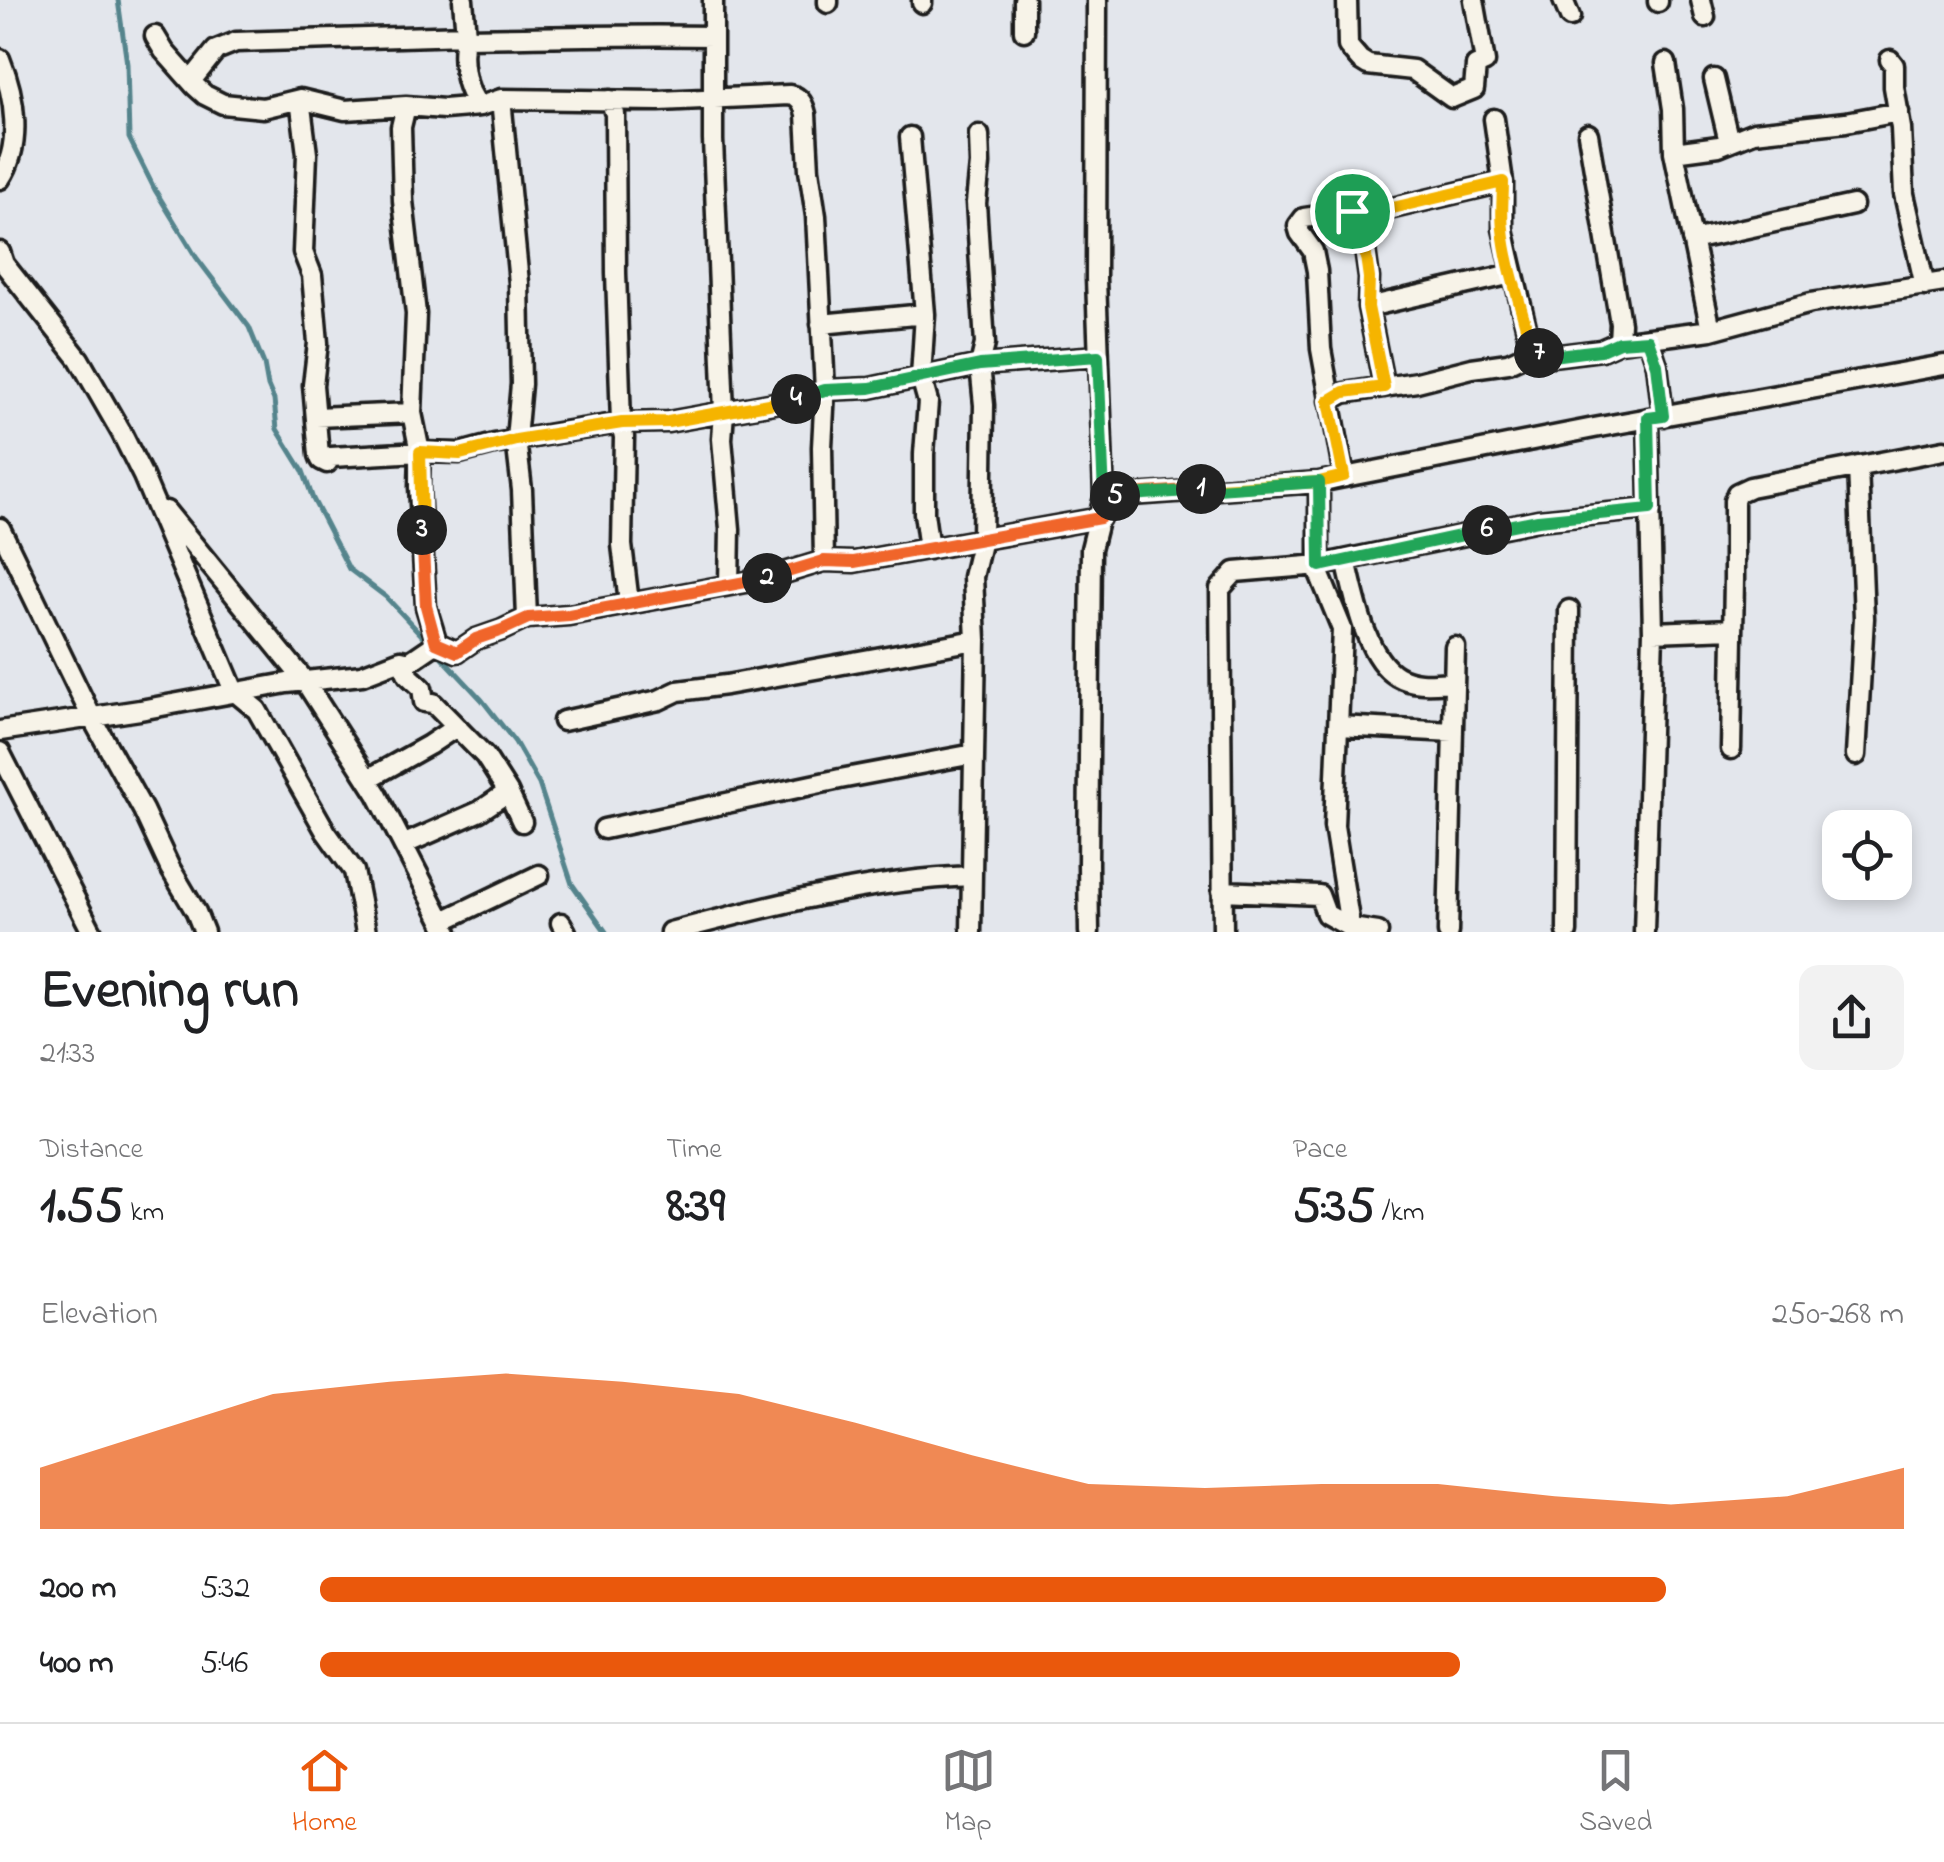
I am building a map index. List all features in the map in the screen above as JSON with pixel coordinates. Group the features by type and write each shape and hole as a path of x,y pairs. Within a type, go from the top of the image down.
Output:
{"street":[{"path":"463,0 463,58 473,100 480,106"},
{"path":"713,0 722,452 730,529 729,584"},
{"path":"1024,0 1024,31"},
{"path":"1089,932 1091,549 1104,496 1098,356 1096,0"},
{"path":"1348,0 1348,46 1354,54 1368,66 1413,70 1452,98 1474,89 1476,66 1485,62 1474,0"},
{"path":"191,81 216,50 236,42 622,34 713,36"},
{"path":"155,36 205,96 223,104 264,108 300,98 345,110 480,106 501,99 659,101 793,96 804,105 816,216 825,390 824,561"},
{"path":"0,60 6,72 16,127 8,167 0,179"},
{"path":"1329,401 1344,392 1508,363 1532,352 1552,356 1601,350 1619,342 1711,330 1811,303 1934,284 1904,194 1899,112 1894,65 1890,60"},
{"path":"1666,63 1674,152 1711,330"},
{"path":"1714,79 1728,142"},
{"path":"300,98 307,154 303,252 312,275 318,343 314,385 320,458 324,463 331,457 460,454 516,440 622,423 668,422 796,399 825,390 870,388 980,365 1098,356"},
{"path":"501,99 518,283 520,384 516,440 528,618"},
{"path":"610,100 615,114 616,272 624,438 622,545 629,603"},
{"path":"406,106 401,128 403,202 416,314 412,413 420,452 426,606 436,643"},
{"path":"1674,152 1719,146 1754,132 1899,112"},
{"path":"1494,119 1503,182 1503,229 1532,352"},
{"path":"1588,134 1620,322 1619,342"},
{"path":"971,932 976,640 973,577 982,540 984,406 980,365 986,344 976,203 979,135"},
{"path":"910,137 925,314 922,377 928,402 924,494 929,549"},
{"path":"1344,476 1321,349 1317,272 1313,251 1298,226 1304,218 1380,211 1503,182"},
{"path":"1692,240 1853,205"},
{"path":"1352,211 1364,242 1368,307 1384,387"},
{"path":"1,260 92,380 149,490 234,691 257,710 326,832 354,871 366,932"},
{"path":"1368,307 1512,274"},
{"path":"821,324 925,314"},
{"path":"1644,932 1653,632 1650,509 1657,365 1648,340"},
{"path":"1104,496 1319,482 1944,365"},
{"path":"316,416 412,413"},
{"path":"1730,750 1737,493 1750,487 1944,450"},
{"path":"1856,755 1864,618 1858,466"},
{"path":"1319,482 1320,566 1323,584 1342,629 1334,826 1352,930"},
{"path":"149,490 304,680 368,779 446,927 539,875"},
{"path":"1222,932 1220,590 1235,572 1320,566 1538,520 1650,509"},
{"path":"436,643 457,652 476,639 528,618 569,615 768,578 824,561 854,562 1100,518"},
{"path":"0,528 92,718 204,932"},
{"path":"1346,560 1357,609 1382,662 1396,676 1418,684 1453,682"},
{"path":"1567,932 1569,610"},
{"path":"1653,632 1732,629"},
{"path":"563,721 659,700 678,690 726,685 976,640"},
{"path":"0,732 234,691 362,674 402,660 409,662 436,643"},
{"path":"1448,932 1455,647"},
{"path":"402,660 408,675 422,688 424,702 433,703 477,746 508,792 522,822"},
{"path":"1339,726 1453,732"},
{"path":"368,779 456,727"},
{"path":"0,752 92,932"},
{"path":"604,829 974,754"},
{"path":"405,844 480,811 508,792"},
{"path":"670,932 820,896 894,883 971,876"},
{"path":"1222,891 1319,895 1326,914 1352,930 1378,932"}],"waterway":[{"path":"118,0 127,64 129,138 196,257 249,327 274,400 277,429 303,471 349,569 386,597 430,644"},
{"path":"437,652 515,742 539,784 572,884 606,932"}],"route":[{"path":"1352,211 1364,242 1368,307 1384,387 1344,392 1329,401 1344,476 1319,482 1222,487 1104,496 1100,518 854,562 824,561 768,578 569,615 528,618 476,639 457,652 436,643 426,606 420,452 460,454 494,444 622,423 668,422 796,399 825,390 870,388 980,365 1098,356 1104,496 1319,482 1320,566 1538,520 1650,509 1648,418 1663,416 1657,365 1648,340 1552,356 1532,352 1503,229 1503,182 1380,211 1352,211"}]}
